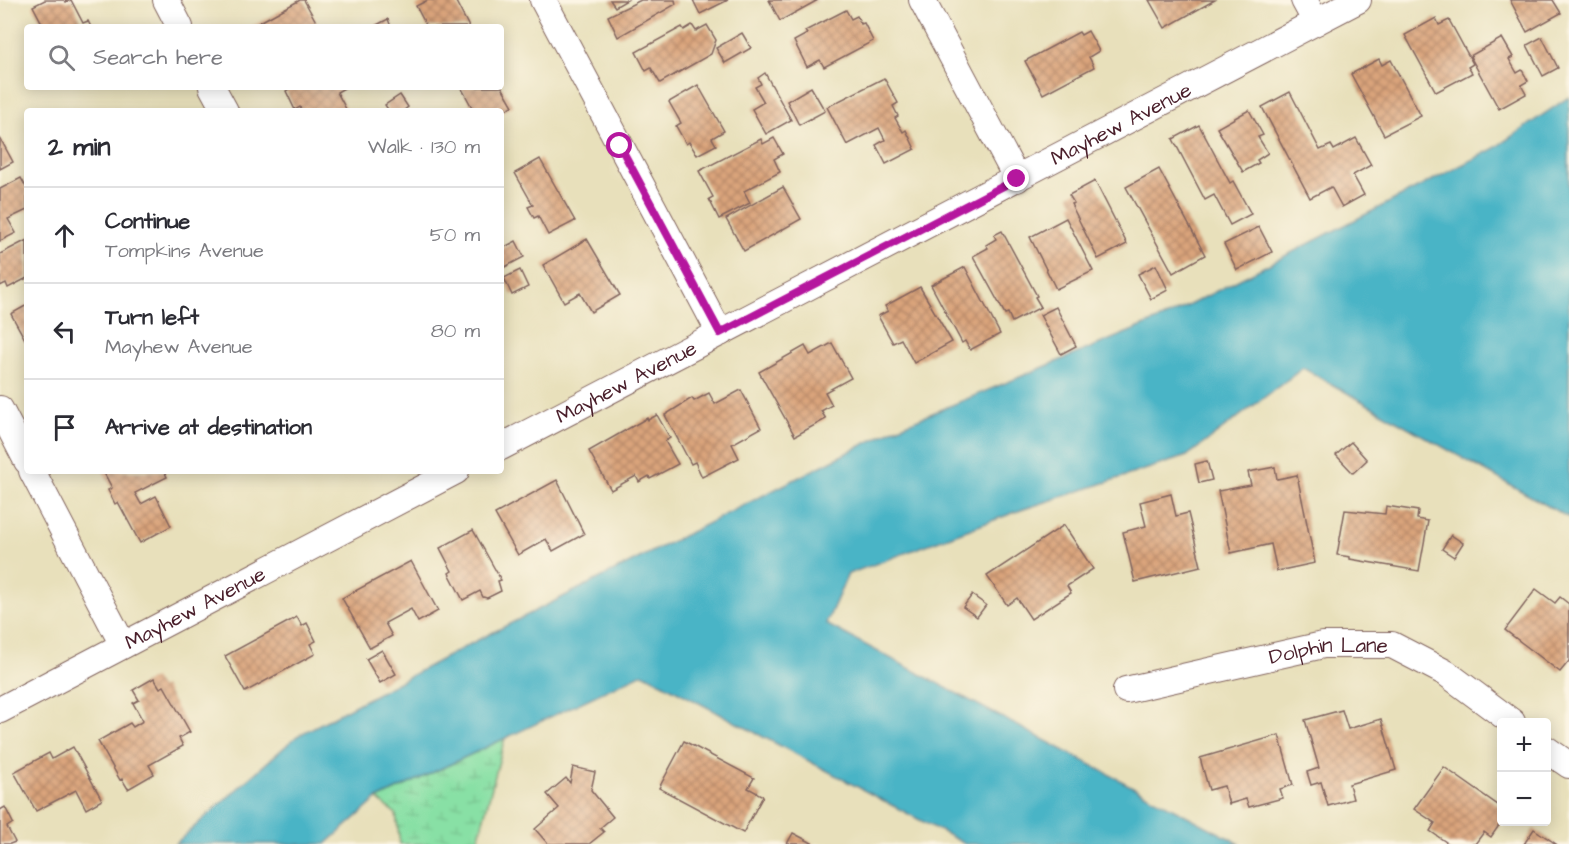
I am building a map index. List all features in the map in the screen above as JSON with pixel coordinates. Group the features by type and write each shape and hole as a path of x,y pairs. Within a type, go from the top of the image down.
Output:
{"street":[{"path":"166,0 178,24"},
{"path":"543,0 720,333"},
{"path":"922,0 1017,179"},
{"path":"1304,0 1316,22"},
{"name":"Mayhew Avenue","path":"504,445 1358,0"},
{"path":"214,90 223,108"},
{"path":"0,410 24,455"},
{"path":"34,474 123,645"},
{"name":"Mayhew Avenue","path":"0,710 123,645 419,479 442,474"},
{"name":"Dolphin Lane","path":"1126,690 1323,645 1392,645 1446,673 1505,718"},
{"path":"1551,752 1569,765"}],"green space":[{"path":"505,738 477,844 400,844 396,814 377,799"}],"water":[{"path":"1569,97 1569,518 1303,368 1187,456 1021,510 848,574 826,624 1240,844 965,844 643,673 377,799 326,844 175,844 297,736 478,640 894,429 1170,315 1493,149"}],"building":[{"path":"45,0 65,0 66,2 71,0 83,23 88,21 90,24 42,24 33,6"},
{"path":"300,0 304,0 317,24 256,24"},
{"path":"428,0 455,0 467,24 425,24 416,6"},
{"path":"610,0 627,0 615,7"},
{"path":"641,0 675,0 676,4 618,37 608,16"},
{"path":"693,0 728,0 700,14"},
{"path":"769,0 818,0 780,21"},
{"path":"1149,0 1215,0 1165,28"},
{"path":"1510,0 1553,0 1561,13 1527,32"},
{"path":"846,10 851,19 857,16 861,24 864,23 873,41 824,67 820,60 807,67 794,41 807,34 805,31"},
{"path":"1436,18 1439,25 1449,20 1473,64 1468,67 1472,73 1436,92 1405,35"},
{"path":"388,19 390,24 379,24"},
{"path":"692,25 696,31 707,25 716,40 711,54 660,83 651,68 646,71 636,52 682,27 684,30"},
{"path":"1088,31 1099,51 1089,57 1094,67 1043,94 1025,61 1079,32 1081,35"},
{"path":"742,33 751,48 725,63 716,48"},
{"path":"1542,37 1558,68 1543,76 1527,45"},
{"path":"1502,38 1513,57 1509,59 1517,73 1522,70 1528,81 1521,85 1526,94 1499,109 1470,56"},
{"path":"1379,59 1382,65 1391,60 1421,116 1384,135 1351,74"},
{"path":"765,73 791,120 766,134 752,109 764,102 755,87 761,84 758,78"},
{"path":"884,78 898,103 893,106 898,116 895,118 903,132 906,130 915,149 886,164 876,145 885,140 879,128 847,145 827,107"},
{"path":"698,85 724,131 712,138 716,145 697,155 689,142 686,144 676,126 681,123 669,102"},
{"path":"811,87 825,111 799,125 787,101"},
{"path":"341,90 337,92 345,108 294,108 286,91"},
{"path":"463,90 504,90 513,106 504,110 504,108 472,108"},
{"path":"1290,92 1320,150 1331,145 1334,150 1356,138 1371,165 1353,175 1364,195 1342,207 1331,187 1310,198 1262,107"},
{"path":"400,95 408,107 387,108 385,105"},
{"path":"1249,110 1263,135 1258,137 1268,153 1257,160 1259,163 1243,172 1217,128"},
{"path":"1199,125 1230,183 1233,181 1251,214 1230,225 1214,195 1205,200 1173,139"},
{"path":"0,138 13,162 0,169"},
{"path":"774,138 783,154 774,159 780,172 744,191 750,203 719,219 709,199 713,197 699,171 761,139 763,144"},
{"path":"540,159 575,221 548,235 538,216 534,218 528,207 533,205 515,173"},
{"path":"1159,169 1205,255 1173,273 1126,187"},
{"path":"21,178 24,184 24,211 8,219 16,233 0,241 0,189"},
{"path":"1095,181 1127,244 1098,259 1071,204 1074,203 1069,195"},
{"path":"783,187 801,219 744,251 726,219"},
{"path":"1066,218 1093,271 1056,289 1030,237"},
{"path":"1259,227 1272,252 1237,270 1224,244"},
{"path":"1002,231 1041,307 1012,322 1008,313 1005,314 973,256 988,248 986,245 996,239 994,235"},
{"path":"587,239 620,295 591,312 580,293 564,302 543,265"},
{"path":"516,241 524,257 504,267 504,247"},
{"path":"24,242 24,280 8,288 6,283 0,286 0,254"},
{"path":"1156,265 1168,290 1151,299 1138,274"},
{"path":"965,267 1000,334 970,350 965,341 962,343 931,285"},
{"path":"520,270 528,287 512,295 504,278"},
{"path":"920,287 952,342 914,363 901,339 893,343 878,316 888,311 885,306"},
{"path":"24,307 24,338 11,314"},
{"path":"1056,307 1076,346 1061,354 1040,315"},
{"path":"832,343 851,378 825,392 832,405 821,411 826,419 795,436 759,372 805,346 810,355"},
{"path":"741,390 761,428 732,444 739,458 702,477 695,462 691,464 665,415 692,398 694,401 709,393 715,404"},
{"path":"657,415 670,438 665,441 678,464 650,479 649,476 639,482 636,476 611,490 589,451 647,418 648,420"},
{"path":"1351,442 1367,460 1353,473 1336,455"},
{"path":"1207,461 1212,480 1199,483 1195,464"},
{"path":"1275,467 1277,479 1297,475 1315,563 1277,571 1271,544 1231,553 1218,491 1251,485 1248,472"},
{"path":"105,474 166,474 167,477 135,493 141,504 156,496 171,526 140,543 118,502 115,504 108,490 112,488"},
{"path":"557,480 584,534 553,551 546,539 518,555 495,514"},
{"path":"1171,494 1176,516 1188,513 1201,566 1135,582 1123,532 1146,526 1140,502"},
{"path":"1386,506 1418,511 1417,519 1428,521 1419,571 1337,555 1345,510 1385,514"},
{"path":"1064,525 1093,569 1067,586 1071,593 1031,619 1017,598 1007,605 987,576"},
{"path":"473,530 501,580 498,581 501,591 487,598 483,597 480,591 463,600 449,573 452,571 440,548"},
{"path":"1451,535 1463,543 1454,557 1442,549"},
{"path":"411,561 438,611 418,622 411,609 385,623 392,636 370,648 342,598"},
{"path":"1536,589 1555,603 1560,597 1569,604 1569,661 1560,672 1505,630"},
{"path":"972,595 986,605 977,617 963,607"},
{"path":"297,617 302,626 307,623 316,641 310,644 315,654 245,692 225,656"},
{"path":"382,650 396,674 380,683 366,659"},
{"path":"154,678 160,688 164,686 190,732 179,738 183,746 149,765 154,774 128,789 122,779 120,780 98,741 130,723 133,727 143,721 133,703 139,700 133,690"},
{"path":"1342,710 1348,729 1381,719 1396,770 1349,784 1353,799 1328,806 1321,782 1311,785 1307,772 1319,768 1305,720"},
{"path":"1279,735 1293,785 1280,789 1283,798 1249,807 1246,799 1229,804 1224,786 1209,790 1200,758"},
{"path":"684,741 754,778 748,788 763,796 743,833 659,788"},
{"path":"73,747 102,800 86,809 76,790 36,811 14,772 49,753 52,759"},
{"path":"573,767 595,772 591,790 613,817 600,828 604,832 589,844 548,844 535,829 559,808 547,794 566,778 570,783"},
{"path":"1444,767 1497,804 1499,826 1491,837 1484,832 1475,844 1449,844 1430,831 1435,823 1414,809"},
{"path":"5,807 13,823 7,827 15,842 0,844 0,810"},
{"path":"1534,829 1556,844 1524,844"},
{"path":"793,833 814,844 787,844"}],"route":[{"path":"620,146 720,333 1017,179"}]}
